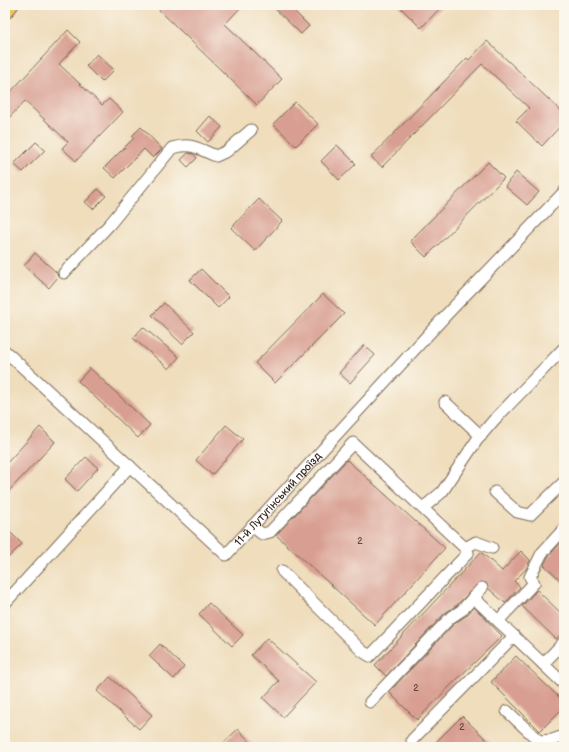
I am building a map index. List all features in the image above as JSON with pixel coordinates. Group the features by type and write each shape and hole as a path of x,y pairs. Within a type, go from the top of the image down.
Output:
{"main road":[{"path":"5,12 11,5"}],"lane":[{"path":"64,273 110,224 172,148 182,145 190,145 216,156 227,151 251,130"},
{"name":"11-й Лутугінський проїзд","path":"5,351 226,555 447,314 564,192"},
{"path":"423,508 442,492 494,420 564,348"},
{"path":"445,402 481,436"},
{"path":"252,526 262,534 270,532 353,443 465,548 468,554 370,656 362,651 282,572"},
{"path":"5,603 130,466"},
{"path":"496,492 517,512 530,515 564,482"},
{"path":"498,621 534,583 530,577 542,553 564,529"},
{"path":"465,548 476,542 492,548"},
{"path":"370,702 450,618 462,610 482,588"},
{"path":"473,597 564,684"},
{"path":"412,740 514,636"},
{"path":"543,664 564,642"},
{"path":"507,711 539,741 552,740 564,736"}],"building":[{"path":"154,5 243,5 225,24 282,79 257,105"},
{"path":"271,5 288,5 309,26 301,34"},
{"path":"398,5 443,5 421,28"},
{"path":"68,30 80,42 59,64 102,105 109,99 123,112 76,161 62,148 68,142 25,101 5,122 5,98"},
{"path":"487,41 564,114 564,122 542,146 516,121 529,108 482,64 382,167 371,157 467,58 469,60"},
{"path":"97,54 114,70 102,82 86,66"},
{"path":"295,102 318,124 296,146 273,124"},
{"path":"210,116 222,127 208,142 197,131"},
{"path":"141,127 162,149 153,158 144,149 115,178 104,168 134,138 132,136"},
{"path":"36,142 45,150 23,172 14,164"},
{"path":"337,145 356,164 339,180 321,161"},
{"path":"188,153 193,154 197,158 188,167 181,160"},
{"path":"488,162 504,178 426,257 410,241"},
{"path":"516,172 539,192 527,205 505,186"},
{"path":"98,189 106,196 93,209 85,202"},
{"path":"259,199 282,221 255,251 231,228"},
{"path":"35,253 57,273 58,277 49,288 24,266"},
{"path":"201,269 229,297 218,308 190,280"},
{"path":"323,294 344,314 275,383 255,363"},
{"path":"164,303 194,332 182,344 152,315"},
{"path":"143,327 179,357 169,369 133,338"},
{"path":"364,345 375,355 350,383 339,373"},
{"path":"90,368 150,425 138,438 78,381"},
{"path":"226,425 243,439 212,475 196,460"},
{"path":"40,427 55,442 5,495 5,465"},
{"path":"86,457 98,468 77,491 65,479"},
{"path":"347,460 445,548 375,625 276,535"},
{"path":"10,532 22,544 5,561 5,538"},
{"path":"564,539 564,584 544,565 548,557"},
{"path":"521,551 530,560 526,569 514,581 520,587 505,603 489,589 486,583 480,582 457,605 445,613 386,676 375,665 481,552 502,571"},
{"path":"537,590 564,616 564,631 556,639 522,606"},
{"path":"209,603 243,635 232,646 199,614"},
{"path":"474,607 502,636 417,720 389,692 455,623 466,616"},
{"path":"267,638 316,682 283,717 263,698 279,681 251,655"},
{"path":"160,644 184,667 174,679 149,656"},
{"path":"516,656 564,702 564,707 540,731 491,682"},
{"path":"110,677 152,715 139,729 97,691"},
{"path":"462,716 494,747 439,747 435,743"},
{"path":"238,729 255,747 219,747"}]}
